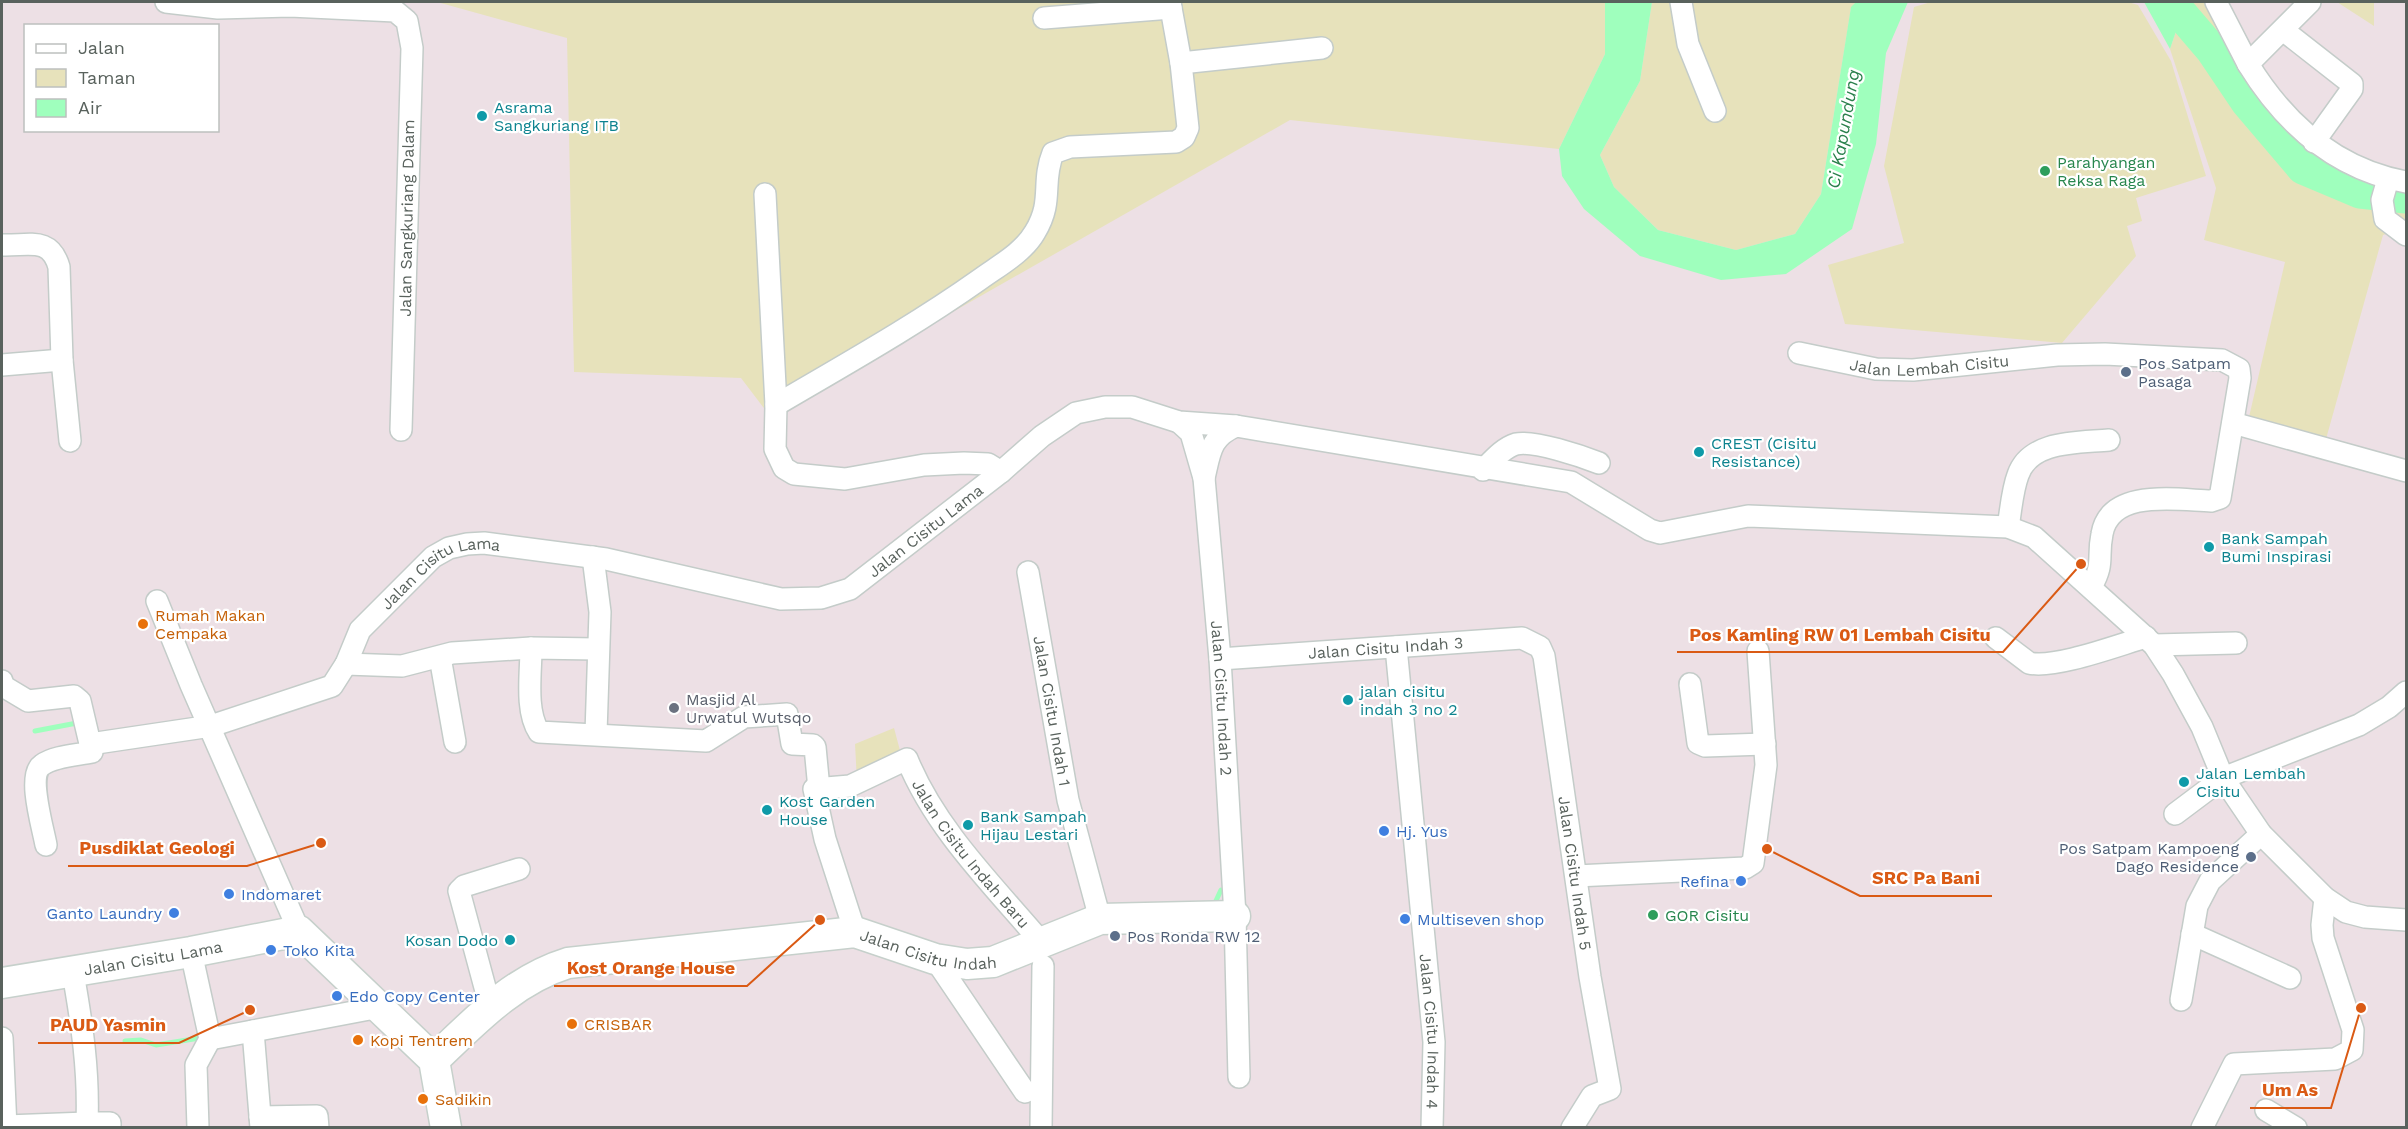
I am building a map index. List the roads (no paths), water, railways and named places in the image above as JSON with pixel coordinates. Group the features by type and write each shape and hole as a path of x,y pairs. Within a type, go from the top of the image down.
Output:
{"street":[{"name":"Jalan Sangkuriang Dalam","path":"166,2 218,8 290,6 396,11 407,21 412,48 401,430"},
{"path":"1681,2 1688,44 1715,111"},
{"path":"2216,2 2248,64 2289,119 2314,142 2342,161 2391,185 2385,220 2406,235"},
{"path":"2248,64 2310,2"},
{"path":"776,405 936,310 1013,255 1035,234 1048,206 1048,166 1053,153 1070,147 1176,142 1184,137 1188,128 1181,63 1170,5 1044,18"},
{"path":"2283,30 2352,84 2352,89 2314,142"},
{"path":"1181,63 1323,48"},
{"path":"765,194 776,405 775,449 784,468 794,474 845,479 924,465 963,463 988,464 1001,472"},
{"path":"2,245 46,246 55,253 59,267 62,360 70,441"},
{"name":"Jalan Lembah Cisitu","path":"1799,353 1876,369 1913,370 2057,355 2105,354 2222,360 2239,369 2240,378 2220,498 2211,501 2146,498 2115,512 2106,521 2101,536 2101,570 2091,587"},
{"path":"2,365 62,360"},
{"name":"Jalan Cisitu Lama","path":"90,744 211,726 332,686 346,664 360,630 418,570 449,548 484,543 593,557 781,599 821,598 850,589 1001,472 1042,436 1076,413 1105,407 1132,407 1179,422 1236,426 1483,470 1570,482 1650,530 1660,533 1748,516 2008,527"},
{"path":"1179,422 1191,433 1204,478"},
{"path":"2233,423 2406,471"},
{"path":"1204,478 1212,447 1223,432 1236,426"},
{"path":"2109,440 2051,446 2024,463 2017,476 2008,527 2034,537 2150,641 2173,674 2202,726 2223,778 2261,834 2325,898 2346,912 2357,916 2406,920"},
{"path":"1483,470 1502,451 1518,444 1569,452 1599,463"},
{"name":"Jalan Cisitu Indah 2","path":"1204,478 1220,658 1235,916 1239,1077"},
{"path":"593,557 600,612 596,733"},
{"name":"Jalan Cisitu Indah 1","path":"1028,572 1068,800 1100,919"},
{"path":"157,601 299,931 434,1060 446,1128"},
{"name":"Jalan Cisitu Indah 3","path":"1220,658 1522,638 1540,647 1544,656"},
{"path":"1996,638 2029,663 2036,664 2150,641 2236,643"},
{"path":"346,664 402,666 452,653 531,648 597,649"},
{"path":"531,648 532,704 535,726 539,732 596,733 706,741 744,717 787,714 792,744 815,747 817,789 825,839 855,932"},
{"name":"Jalan Cisitu Indah 4","path":"1395,648 1434,1042 1432,1128"},
{"path":"1576,876 1749,866 1756,858 1766,765 1758,651"},
{"name":"Jalan Cisitu Indah 5","path":"1544,656 1590,977 1610,1089 1592,1096 1572,1128"},
{"path":"440,657 455,742"},
{"path":"1690,684 1698,743 1701,745 1765,744"},
{"path":"2,685 28,701 76,697 80,701 92,752 44,763 37,769 34,780 46,845"},
{"path":"2175,814 2223,778 2359,725 2390,707 2406,692"},
{"name":"Jalan Cisitu Indah Baru","path":"817,789 850,786 907,759 930,805 945,827 1043,954"},
{"path":"2181,1000 2197,906 2210,881 2261,834"},
{"path":"490,1006 459,891 464,886 519,869"},
{"path":"2202,1128 2234,1064 2335,1059 2352,1050 2353,1030 2323,938 2325,898"},
{"name":"Jalan Cisitu Indah","path":"434,1060 490,1006 526,980 568,963 855,932 935,959 987,963 1043,954 1100,919 1235,916"},
{"name":"Jalan Cisitu Lama","path":"2,983 73,973 299,931"},
{"path":"2192,934 2290,978"},
{"path":"191,952 209,1036 196,1065 198,1128"},
{"path":"1041,1128 1043,954"},
{"path":"935,959 1025,1092"},
{"path":"73,973 86,1044 89,1084 87,1123"},
{"path":"209,1036 253,1031 380,1007"},
{"path":"253,1031 260,1122 317,1116 318,1128"},
{"path":"2,1038 6,1127 87,1123 110,1125"},
{"path":"2266,1110 2296,1128"}],"water":[{"path":"1605,2 1652,2 1640,81 1600,155 1614,187 1658,230 1736,250 1795,234 1821,194 1851,7 1856,2 1908,2 1886,53 1876,144 1852,229 1786,274 1721,280 1640,256 1584,209 1562,176 1559,149 1605,54"},
{"path":"2144,2 2186,2 2170,49"}],"waterway":[{"name":"Ci Kapundung","path":"2171,2 2212,50 2247,102 2303,168 2360,192 2406,197"},
{"path":"35,731 77,723 80,726"},
{"path":"1214,905 1221,890"},
{"path":"125,1041 141,1040 156,1045 206,1037"}],"place":[{"name":"Asrama Sangkuriang ITB","path":"482,116"},
{"name":"Parahyangan Reksa Raga","path":"2045,171"},
{"name":"Pos Satpam Pasaga","path":"2126,372"},
{"name":"CREST (Cisitu Resistance)","path":"1699,452"},
{"name":"Bank Sampah Bumi Inspirasi","path":"2209,547"},
{"name":"Pos Kamling RW 01 Lembah Cisitu","path":"2081,564"},
{"name":"Rumah Makan Cempaka","path":"143,624"},
{"name":"jalan cisitu indah 3 no 2","path":"1348,700"},
{"name":"Masjid Al Urwatul Wutsqo","path":"674,708"},
{"name":"Jalan Lembah Cisitu","path":"2184,782"},
{"name":"Kost Garden House","path":"767,810"},
{"name":"Bank Sampah Hijau Lestari","path":"968,825"},
{"name":"Hj. Yus","path":"1384,831"},
{"name":"Pusdiklat Geologi","path":"321,843"},
{"name":"SRC Pa Bani","path":"1767,849"},
{"name":"Pos Satpam Kampoeng Dago Residence","path":"2251,857"},
{"name":"Refina","path":"1741,881"},
{"name":"Indomaret","path":"229,894"},
{"name":"Ganto Laundry","path":"174,913"},
{"name":"GOR Cisitu","path":"1653,915"},
{"name":"Multiseven shop","path":"1405,919"},
{"name":"Kost Orange House","path":"820,920"},
{"name":"Pos Ronda RW 12","path":"1115,936"},
{"name":"Kosan Dodo","path":"510,940"},
{"name":"Toko Kita","path":"271,950"},
{"name":"Edo Copy Center","path":"337,996"},
{"name":"Um As","path":"2361,1008"},
{"name":"PAUD Yasmin","path":"250,1010"},
{"name":"CRISBAR","path":"572,1024"},
{"name":"Kopi Tentrem","path":"358,1040"},
{"name":"Sadikin","path":"423,1099"}]}
